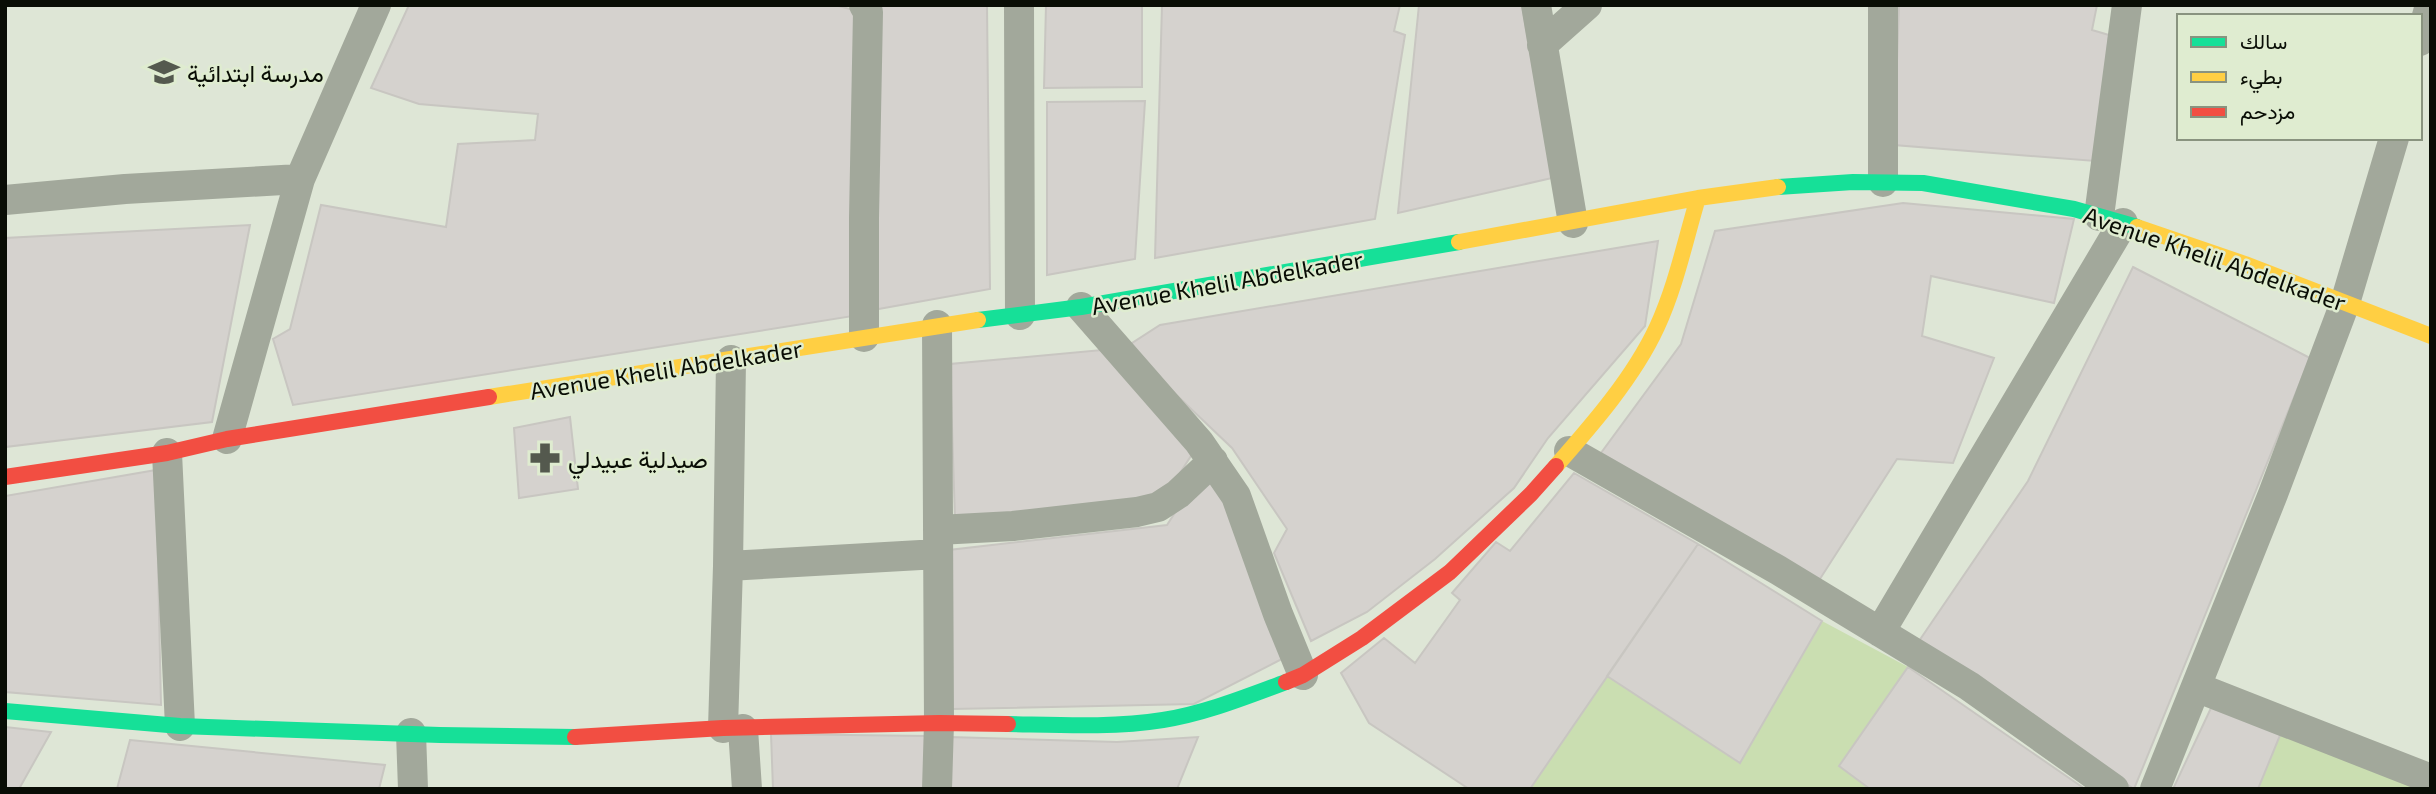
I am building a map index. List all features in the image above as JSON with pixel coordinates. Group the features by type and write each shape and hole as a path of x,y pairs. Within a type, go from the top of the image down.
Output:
{"street":[{"path":"227,439 300,179 376,5"},
{"path":"864,5 867,12 864,337"},
{"path":"1019,5 1020,315"},
{"path":"1536,5 1573,223"},
{"path":"1542,45 1587,5"},
{"path":"1883,5 1883,182"},
{"path":"1880,632 2111,219 2127,5"},
{"path":"2422,34 2430,5"},
{"path":"2155,789 2345,303 2393,140"},
{"path":"5,200 125,189 300,179"},
{"name":"Avenue Khelil Abdelkader","path":"5,477 167,453 227,439 937,325 1081,307 1573,223 1698,198 1780,187 1883,182 1923,183 2074,209 2245,264 2431,336"},
{"path":"5,711 180,726 592,737 733,728 939,723 1087,725 1163,720 1219,707 1303,675 1362,638 1450,572 1531,494 1569,451 1635,367 1668,301 1698,198"},
{"path":"1081,307 1182,421 1236,496 1303,675"},
{"path":"937,325 937,789"},
{"path":"731,360 728,566 733,728 747,789"},
{"path":"1569,451 1767,564 1969,686 2114,789"},
{"path":"167,453 180,726"},
{"path":"728,566 938,542 1013,526 1137,512 1158,507 1178,494 1213,461"},
{"path":"2196,687 2431,779"},
{"path":"411,733 413,789"}],"green space":[{"path":"1822,621 1908,667 1839,766 1870,789 1530,789 1607,676 1740,763"},
{"path":"2283,728 2429,789 2258,789"}],"building":[{"path":"409,5 835,5 861,12 853,316 293,405 273,339 290,329 321,205 446,227 458,144 535,140 538,114 419,104 371,88"},
{"path":"872,5 987,5 990,289 873,310"},
{"path":"1046,5 1142,5 1142,87 1044,88"},
{"path":"1162,5 1400,5 1394,31 1405,35 1375,219 1155,258"},
{"path":"1419,5 1522,5 1552,178 1398,213"},
{"path":"1899,5 2097,5 2092,30 2109,35 2095,161 1894,145"},
{"path":"1145,101 1135,259 1047,275 1047,102"},
{"path":"1903,203 2074,219 2054,303 1931,276 1922,336 1994,358 1953,463 1897,459 1818,582 1601,453 1681,344 1715,231"},
{"path":"250,225 212,422 5,447 5,238"},
{"path":"1658,241 1645,326 1548,438 1514,488 1435,559 1367,612 1311,641 1274,553 1287,529 1232,448 1126,347 1160,325"},
{"path":"2133,267 2310,358 2134,789 1917,644 2028,481"},
{"path":"1102,350 1196,448 1162,501 955,519 950,364"},
{"name":"صيدلية عبيدلي","path":"570,417 578,489 519,498 514,428"},
{"path":"156,470 161,705 5,692 5,496"},
{"path":"1574,473 1698,544 1530,789 1469,789 1369,723 1341,673 1384,638 1415,663 1460,600 1452,593 1496,542 1510,551"},
{"path":"1215,478 1282,659 1194,704 952,709 949,550 1167,525 1196,480"},
{"path":"1698,544 1822,621 1740,763 1607,676"},
{"path":"1908,667 2085,789 1870,789 1839,766"},
{"path":"2211,708 2283,728 2258,789 2173,789"},
{"path":"5,727 51,732 19,789 5,789"},
{"path":"771,734 926,736 924,789 773,789"},
{"path":"949,737 1117,742 1198,737 1177,789 950,789"},
{"path":"130,740 385,765 379,789 117,789"}],"traffic: fast":[{"path":"1778,187 1853,182 1923,183 2074,209 2137,227"},
{"path":"978,320 1081,307 1459,242"},
{"path":"1008,724 1144,723 1210,709 1286,682"},
{"path":"5,711 180,726 575,737"}],"traffic: slow":[{"path":"1459,242 1698,198 1778,187"},
{"path":"1556,466 1611,400 1648,346 1670,296 1698,198"},
{"path":"2137,227 2245,264 2431,336"},
{"path":"489,397 978,320"}],"traffic: jam":[{"path":"5,477 167,453 227,439 489,397"},
{"path":"1286,682 1303,675 1362,638 1450,572 1531,494 1556,466"},
{"path":"575,737 723,728 1008,724"}],"place":[{"name":"مدرسة ابتدائية","path":"164,72"},
{"name":"صيدلية عبيدلي","path":"545,458"}]}
